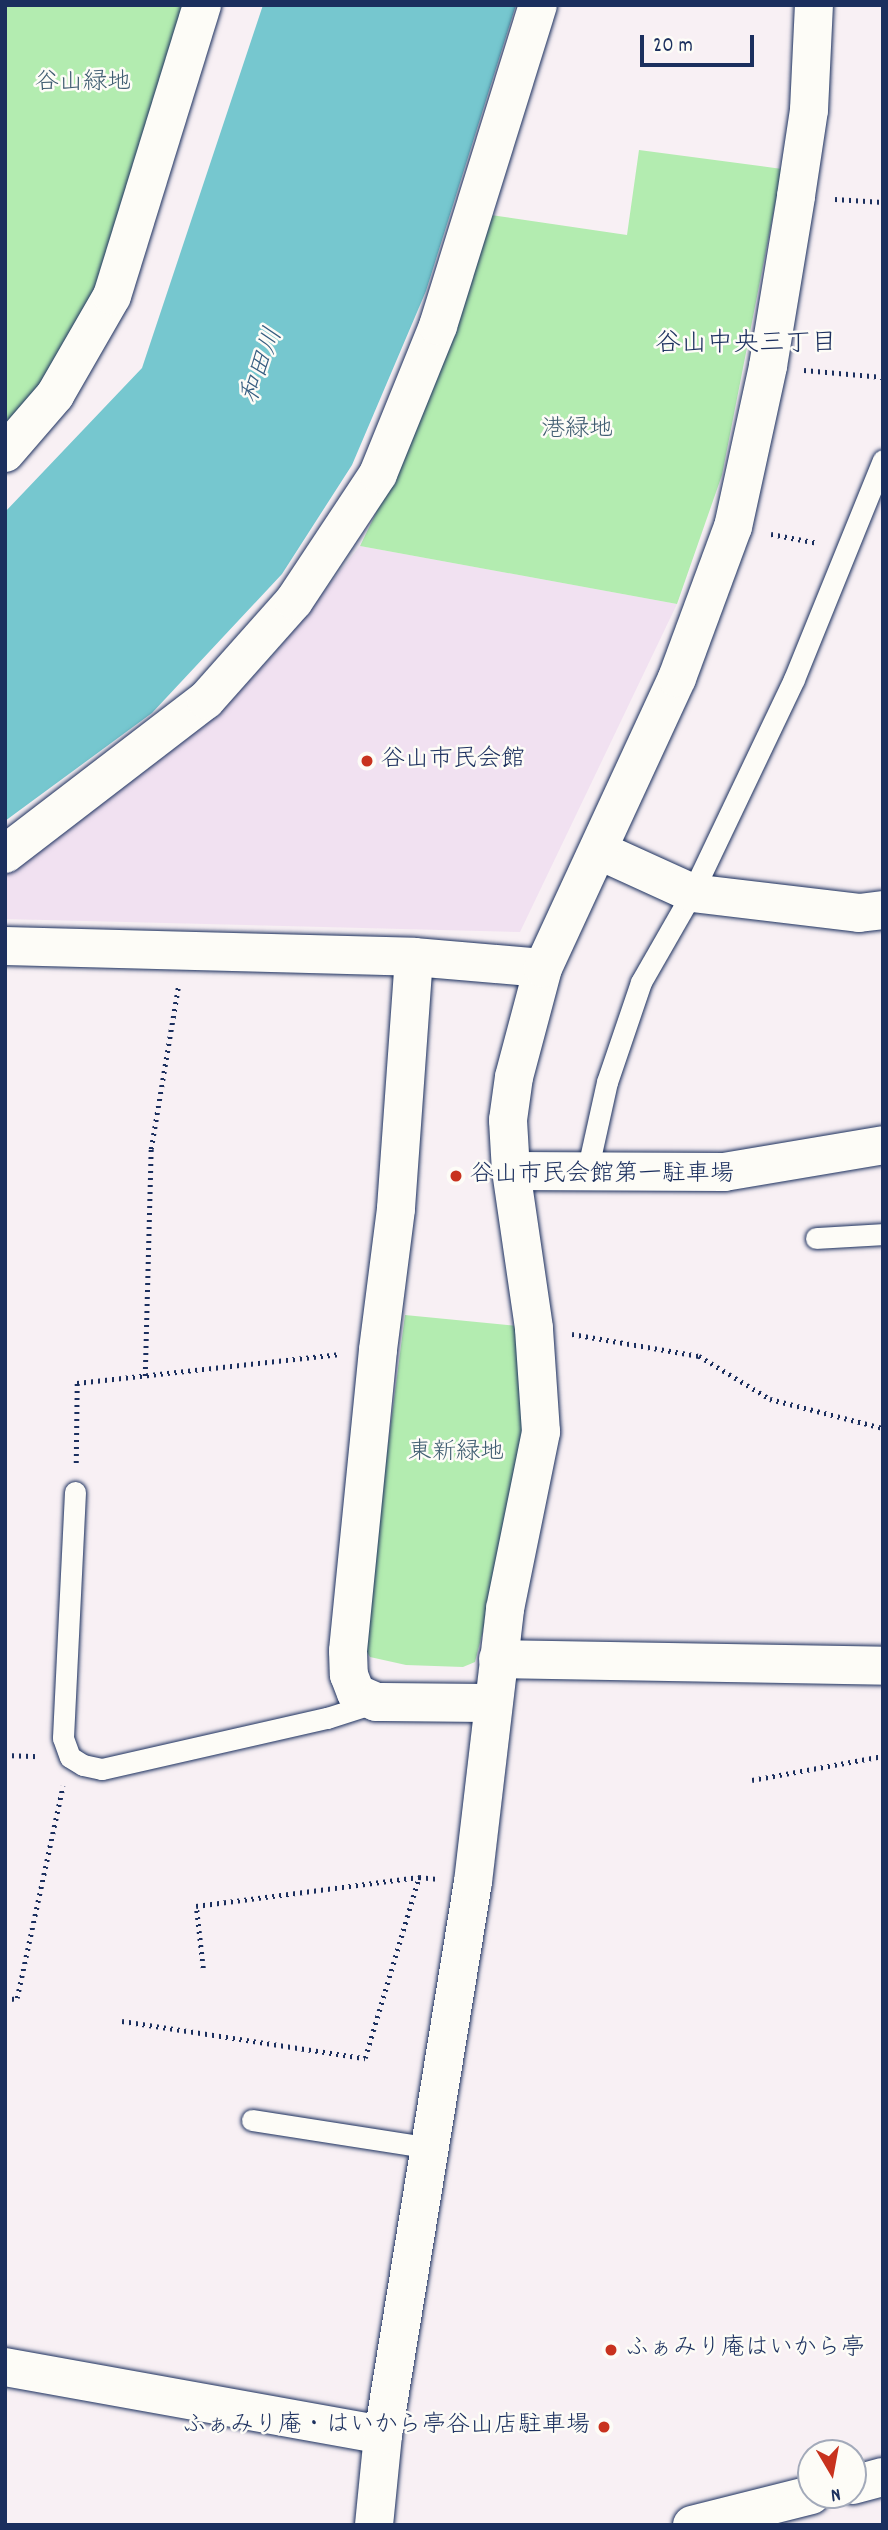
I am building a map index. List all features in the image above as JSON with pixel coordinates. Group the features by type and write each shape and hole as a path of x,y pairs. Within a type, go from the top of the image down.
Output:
{"street":[{"path":"5,453 55,395 112,296 202,5"},
{"path":"5,854 142,752 215,691 294,601 378,474 438,326 538,5"},
{"path":"374,2525 383,2435 472,1882 498,1659 541,1432 534,1328 511,1171 508,1120 513,1088 528,1012 543,968 600,851 703,618 733,527 768,366 796,196 809,110 814,5"},
{"path":"600,851 692,893 834,910 883,910"},
{"path":"5,946 186,948 414,957 543,968"},
{"path":"414,957 396,1209 378,1350 348,1651 352,1689 376,1703 493,1703"},
{"path":"511,1171 724,1172 883,1145"},
{"path":"498,1659 883,1666"},
{"path":"5,2367 383,2435"},
{"path":"692,2525 797,2499"}],"lane":[{"path":"587,1172 607,1082 641,982 692,893 794,680 850,549 883,460"},
{"path":"816,1238 883,1234"},
{"path":"75,1492 63,1738 70,1756 82,1765 102,1769 327,1718 376,1703"},
{"path":"252,2120 430,2148"}],"path":[{"path":"796,196 883,202"},
{"path":"768,366 883,377"},
{"path":"733,527 850,549"},
{"path":"145,1376 151,1149 186,948"},
{"path":"534,1328 699,1356 770,1399 883,1428"},
{"path":"75,1492 78,1383 378,1350"},
{"path":"5,1998 17,1998 70,1756"},
{"path":"752,1780 883,1756"},
{"path":"203,1968 196,1906 419,1877 472,1882"},
{"path":"122,2021 365,2059 419,1877"}],"shaded area":[{"path":"360,546 677,604 520,932 5,919 5,873 155,763 218,710 275,653"}],"green space":[{"name":"谷山緑地","path":"5,5 190,5 100,289 44,382 5,432"},
{"name":"港緑地","path":"639,150 782,169 722,475 677,604 360,546 405,453 491,215 627,235"},
{"name":"東新緑地","path":"405,1315 517,1326 526,1463 475,1662 463,1667 406,1665 370,1657 362,1644"}],"water":[{"name":"和田川","path":"263,5 516,5 426,291 352,465 282,574 152,713 5,821 5,512 142,368"}],"place":[{"name":"谷山市民会館","path":"367,761"},
{"name":"谷山市民会館第一駐車場","path":"456,1176"},
{"name":"ふぁみり庵はいから亭","path":"611,2350"},
{"name":"ふぁみり庵・はいから亭谷山店駐車場","path":"604,2427"}],"district":[{"name":"谷山中央三丁目","path":"746,345"}]}
